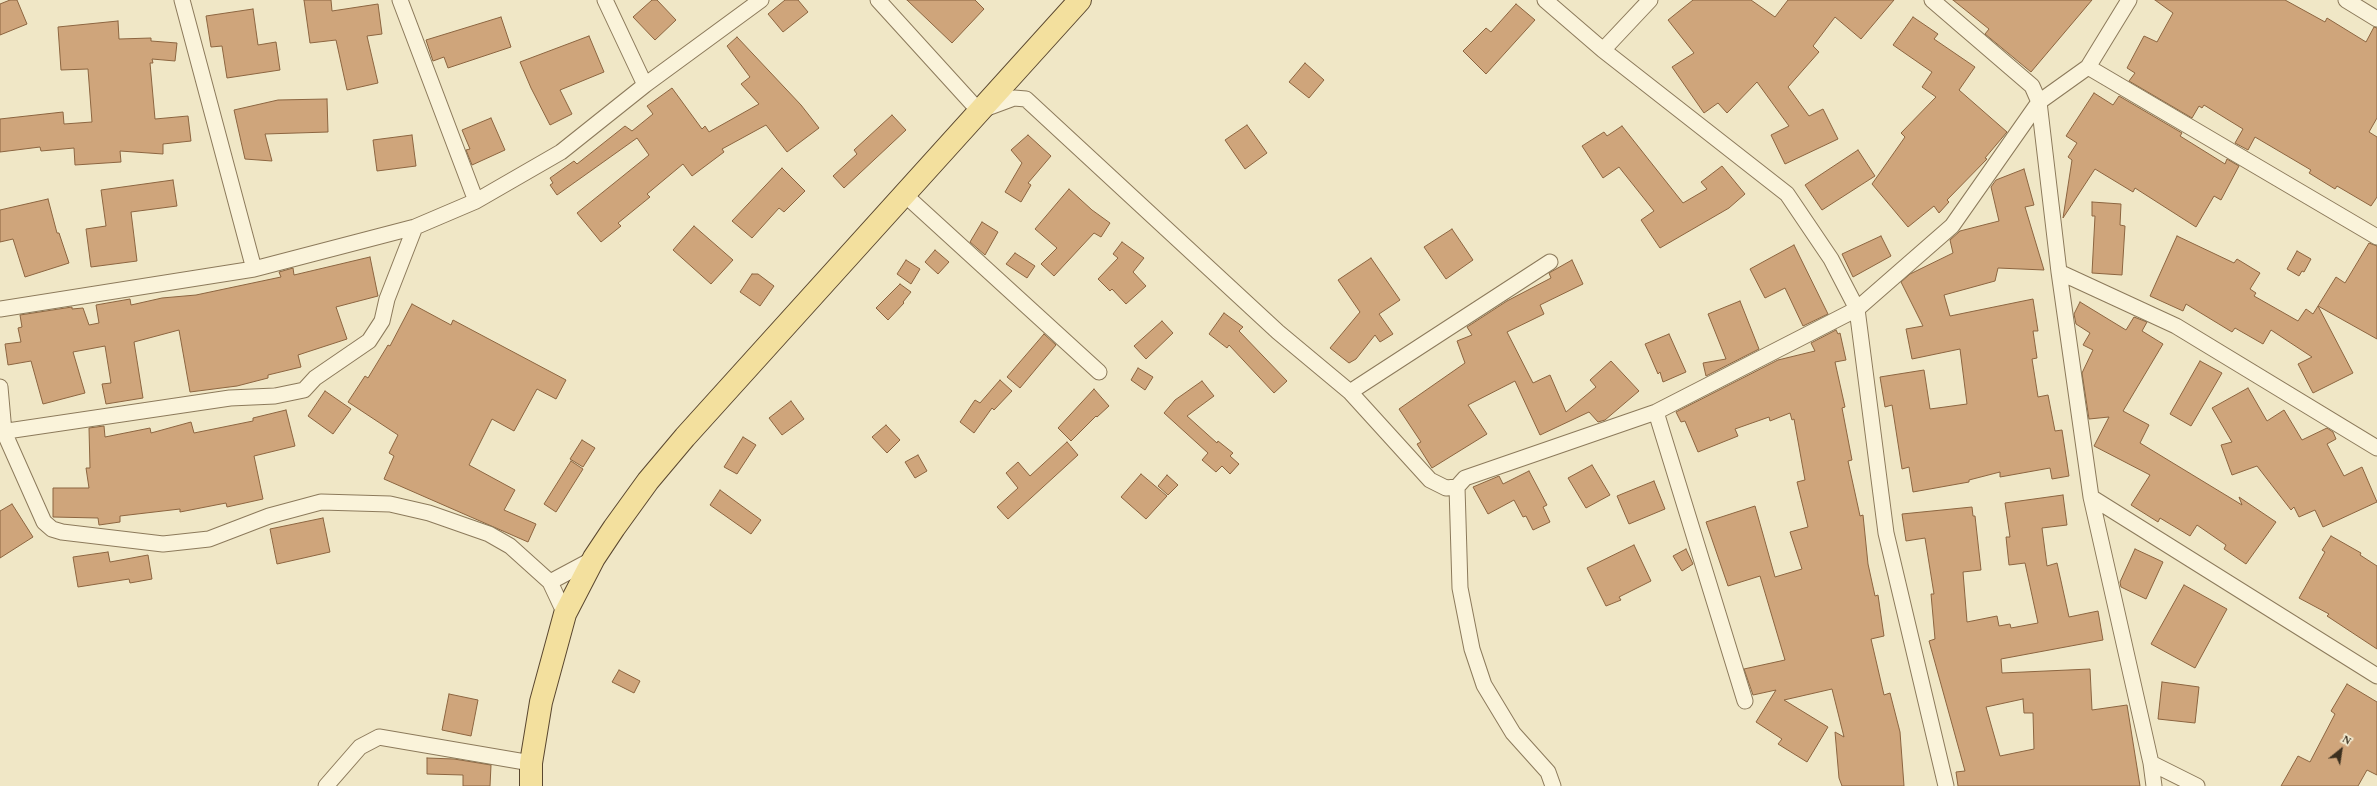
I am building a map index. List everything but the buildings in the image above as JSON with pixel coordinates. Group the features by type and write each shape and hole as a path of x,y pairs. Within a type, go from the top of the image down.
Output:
{"main road":[{"path":"531,786 531,763 541,702 565,614 594,558 648,481 680,442 1080,0"}],"street":[{"path":"182,0 254,269"},
{"path":"400,0 476,201"},
{"path":"605,0 645,85"},
{"path":"0,309 254,269 415,227 476,201 561,152 645,85 761,0"},
{"path":"878,0 979,111 1014,98 1026,99 1278,332 1350,392 1430,480 1446,488 1457,488"},
{"path":"1545,0 1603,50 1787,194 1832,259 1857,309 1886,533 1946,786"},
{"path":"1603,50 1650,0"},
{"path":"1932,0 2032,86 2039,102 2059,272 2091,497 2151,763 2154,786"},
{"path":"1553,786 1548,772 1514,733 1484,685 1477,663 1460,588 1457,488 1465,478 1656,412 1857,309 1952,226 2039,102 2088,67 2129,0"},
{"path":"2346,0 2377,20"},
{"path":"2088,67 2377,237"},
{"path":"904,194 1099,372"},
{"path":"2,432 230,398 275,396 304,390 314,378 368,341 382,321 387,299 415,227"},
{"path":"1350,392 1550,262"},
{"path":"2059,272 2176,326 2377,448"},
{"path":"0,387 2,432 44,522 52,528 62,532 163,544 209,539 269,516 321,502 390,504 429,513 489,534 510,546 550,582 565,614"},
{"path":"1656,412 1745,701"},
{"path":"2091,497 2377,676"},
{"path":"550,582 594,558"},
{"path":"326,786 360,747 380,738 531,763"},
{"path":"2151,763 2197,786"}]}
